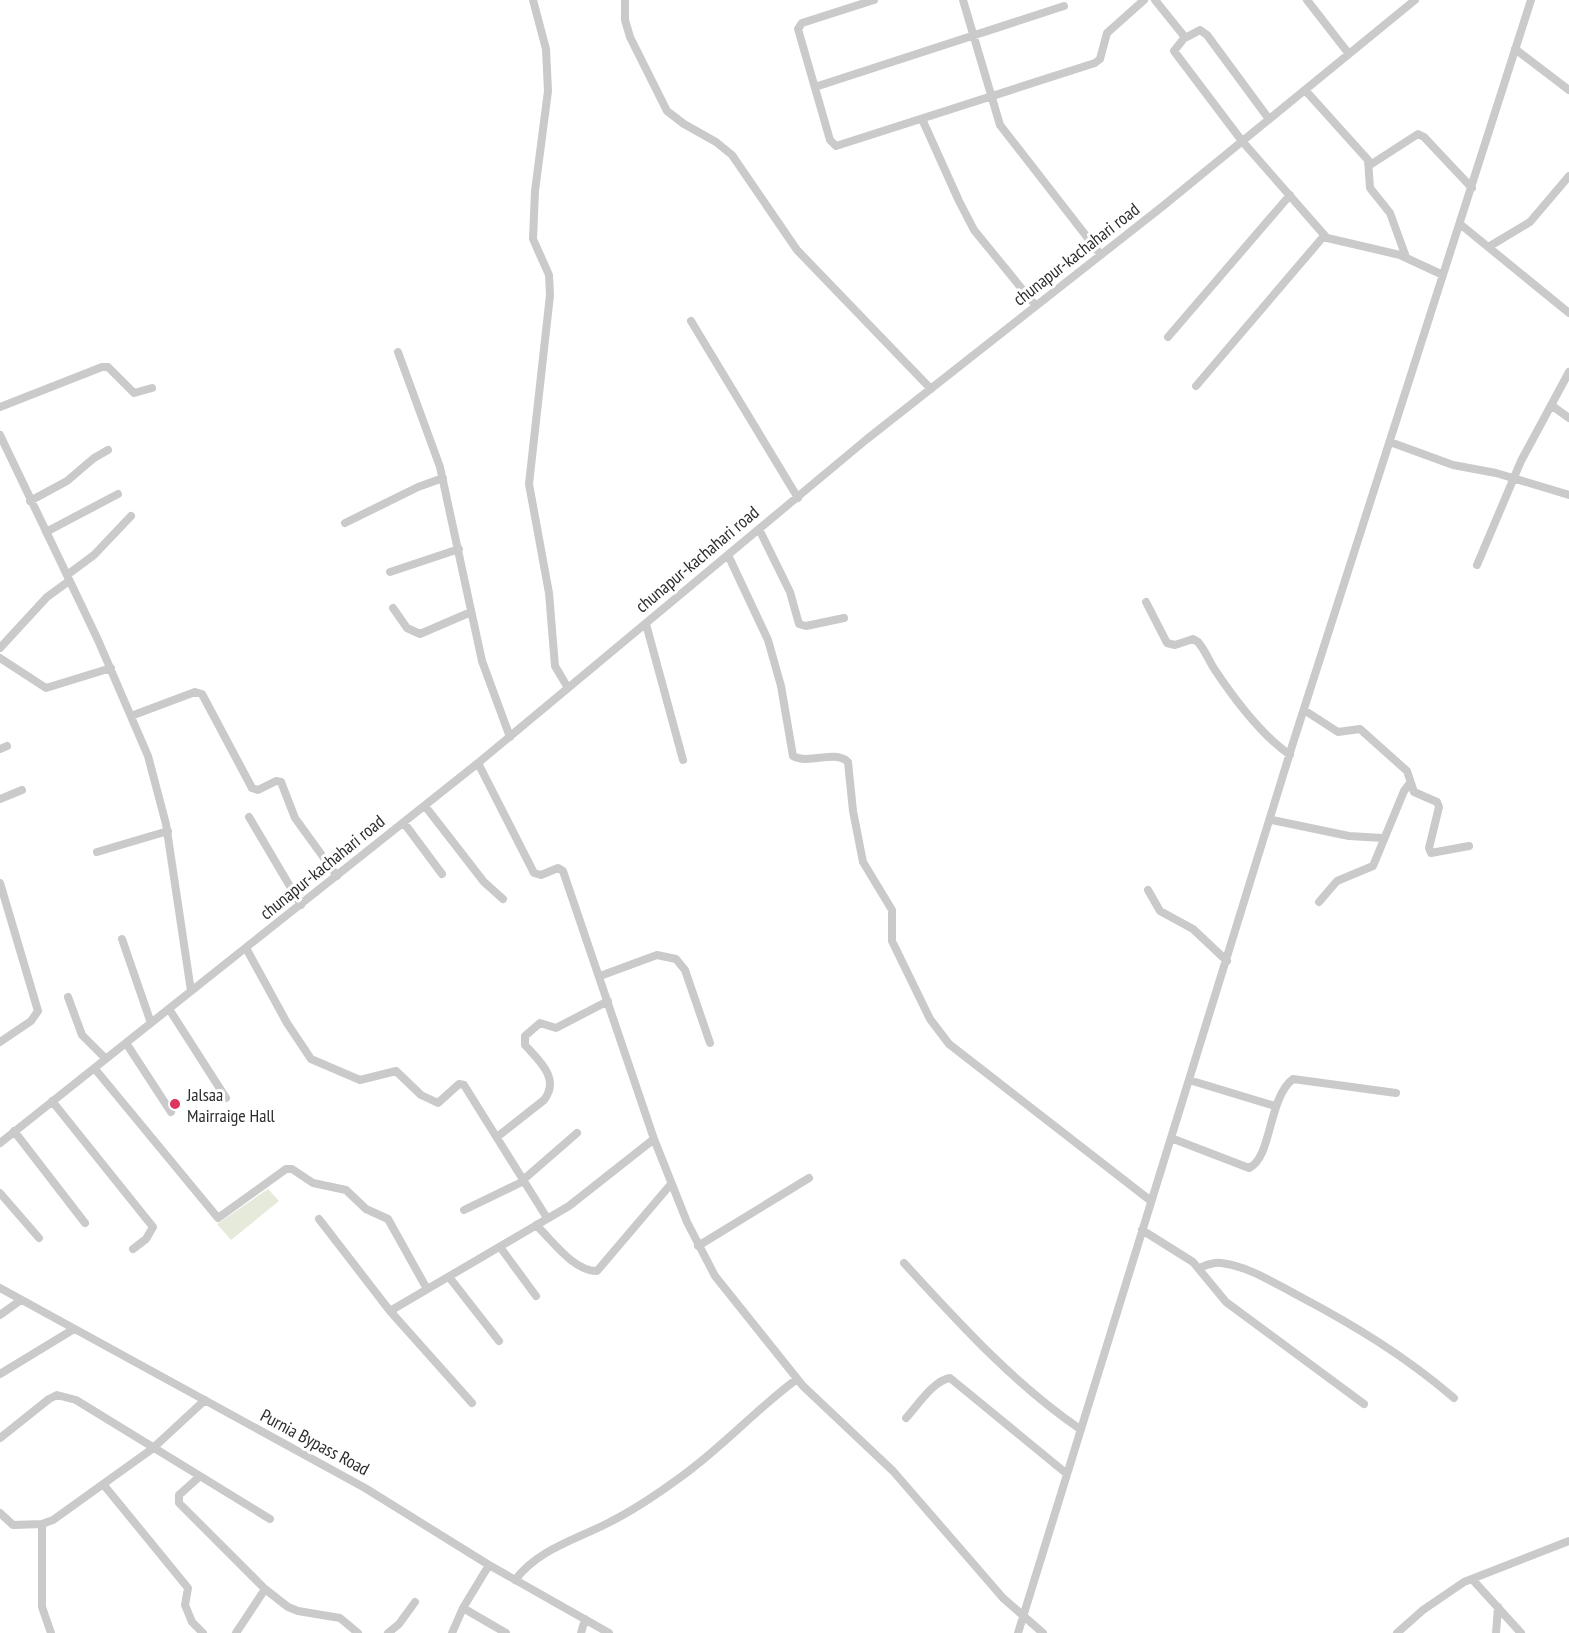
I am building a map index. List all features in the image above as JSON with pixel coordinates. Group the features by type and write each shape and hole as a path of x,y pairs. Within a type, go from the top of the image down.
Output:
{"street":[{"path":"533,0 546,50 548,90 535,191 533,239 549,275 550,295 529,484 549,592 555,666 568,688"},
{"path":"625,0 625,20 630,37 668,111 732,155 797,250 931,389"},
{"path":"874,0 799,26 799,35 830,140 836,146 1095,63 1100,59 1107,33 1144,0"},
{"path":"963,0 990,97 1003,131 1101,255"},
{"path":"1155,0 1185,37"},
{"path":"1307,0 1349,54"},
{"name":"chunapur-kachahari road","path":"0,1143 404,823 759,529 1415,0"},
{"path":"1018,1633 1151,1201 1272,820 1304,710 1531,0"},
{"path":"815,87 1064,6"},
{"path":"1269,119 1207,35 1200,30 1185,37 1174,51 1242,141 1326,237 1406,257 1443,275"},
{"path":"1515,49 1569,90"},
{"path":"1305,90 1364,154 1370,165 1370,188 1390,213 1406,257"},
{"path":"922,119 969,220 993,254 1036,306"},
{"path":"1370,165 1418,134 1424,137 1472,188"},
{"path":"1490,246 1530,222 1569,176"},
{"path":"1168,337 1290,195"},
{"path":"1460,224 1490,246 1569,313"},
{"path":"1196,386 1313,246 1326,237"},
{"path":"691,321 798,498"},
{"path":"398,352 443,478 486,673 510,737"},
{"path":"0,407 105,366 134,393 152,388"},
{"path":"1477,565 1514,479 1569,372"},
{"path":"1551,405 1569,418"},
{"path":"0,435 111,668 148,756 168,831 192,991"},
{"path":"1390,442 1447,463 1569,495"},
{"path":"30,501 67,481 94,458 108,450"},
{"path":"345,522 418,486 443,478"},
{"path":"46,532 118,494"},
{"path":"0,648 46,597 94,555 131,516"},
{"path":"759,529 790,592 799,624 806,626 844,618"},
{"path":"390,572 459,549"},
{"path":"728,555 768,640 781,686 793,756 802,759 838,757 848,762 853,811 863,862 892,909 892,940 937,1032 949,1044 1151,1201"},
{"path":"1146,602 1167,642 1175,645 1193,639 1198,642 1221,679 1254,721 1272,741 1290,755"},
{"path":"393,608 407,628 420,634 471,612"},
{"path":"646,624 683,760"},
{"path":"0,658 46,688 111,668"},
{"path":"131,716 195,692 202,694 252,788 258,790 276,781 282,784 295,818 338,876"},
{"path":"1304,710 1338,732 1360,729 1407,771 1410,783 1417,795 1434,800 1439,805 1429,851 1435,854 1469,846"},
{"path":"478,763 534,873 541,875 558,868 563,871 654,1139 698,1246 715,1276 797,1379 913,1492 966,1556 1023,1617 1043,1633"},
{"path":"1319,902 1337,881 1371,869 1404,791 1410,783"},
{"path":"0,799 22,790"},
{"path":"425,806 484,882 503,899"},
{"path":"249,817 301,905"},
{"path":"1272,820 1349,836 1383,838"},
{"path":"404,823 442,874"},
{"path":"97,852 168,831"},
{"path":"0,883 38,1011 31,1021 0,1042"},
{"path":"1148,890 1160,911 1193,929 1227,961"},
{"path":"122,939 151,1023"},
{"path":"246,948 287,1023 311,1059 360,1080 396,1071 401,1073 421,1095 438,1103 462,1084 547,1218"},
{"path":"600,976 657,955 676,959 685,970 710,1043"},
{"path":"68,998 82,1035 106,1059"},
{"path":"497,1137 544,1100 549,1092 548,1071 525,1045 525,1036 540,1023 556,1028 608,1001"},
{"path":"169,1009 226,1098"},
{"path":"126,1043 171,1112"},
{"path":"95,1069 218,1218 282,1172 292,1169 313,1183 346,1190 366,1209 388,1220 427,1289"},
{"path":"1172,1138 1245,1168 1252,1168 1264,1144 1275,1106 1293,1079 1396,1093"},
{"path":"1190,1080 1275,1106"},
{"path":"52,1101 153,1227 146,1239 133,1249"},
{"path":"14,1131 85,1223"},
{"path":"464,1210 524,1180 577,1133"},
{"path":"390,1311 575,1202 654,1139"},
{"path":"698,1246 809,1178"},
{"path":"536,1225 577,1264 586,1270 597,1271 671,1184"},
{"path":"0,1193 39,1238"},
{"path":"319,1219 390,1311 472,1403"},
{"path":"1142,1230 1199,1268 1210,1286 1226,1302 1364,1404"},
{"path":"500,1246 536,1296"},
{"path":"904,1263 998,1363 1042,1402 1080,1429"},
{"path":"1199,1268 1218,1263 1228,1264 1279,1285 1382,1342 1454,1398"},
{"path":"449,1277 499,1341"},
{"name":"Purnia Bypass Road","path":"0,1288 365,1488 489,1565 609,1633"},
{"path":"0,1315 21,1300"},
{"path":"0,1374 74,1329"},
{"path":"906,1418 944,1379 950,1378 1067,1474"},
{"path":"515,1580 541,1556 609,1523 678,1480 711,1455 768,1400 797,1379"},
{"path":"0,1438 57,1395 76,1400 152,1449 270,1519"},
{"path":"0,1513 13,1525 42,1524 152,1449 206,1400"},
{"path":"199,1477 179,1496 179,1503 265,1589 288,1607 298,1611 340,1618 358,1633"},
{"path":"103,1484 188,1588 185,1605 192,1622 203,1633"},
{"path":"42,1524 42,1607 51,1633"},
{"path":"1397,1633 1440,1598 1472,1579 1569,1541"},
{"path":"452,1633 463,1608 489,1565"},
{"path":"1472,1579 1521,1633"},
{"path":"236,1633 265,1589"},
{"path":"388,1633 399,1624 415,1602"},
{"path":"1496,1633 1498,1607"},
{"path":"463,1608 506,1633"},
{"path":"581,1633 585,1619"}],"shaded area":[{"path":"268,1189 279,1201 231,1240 217,1224"}],"place":[{"name":"Jalsaa Mairraige Hall","path":"175,1104"}]}
